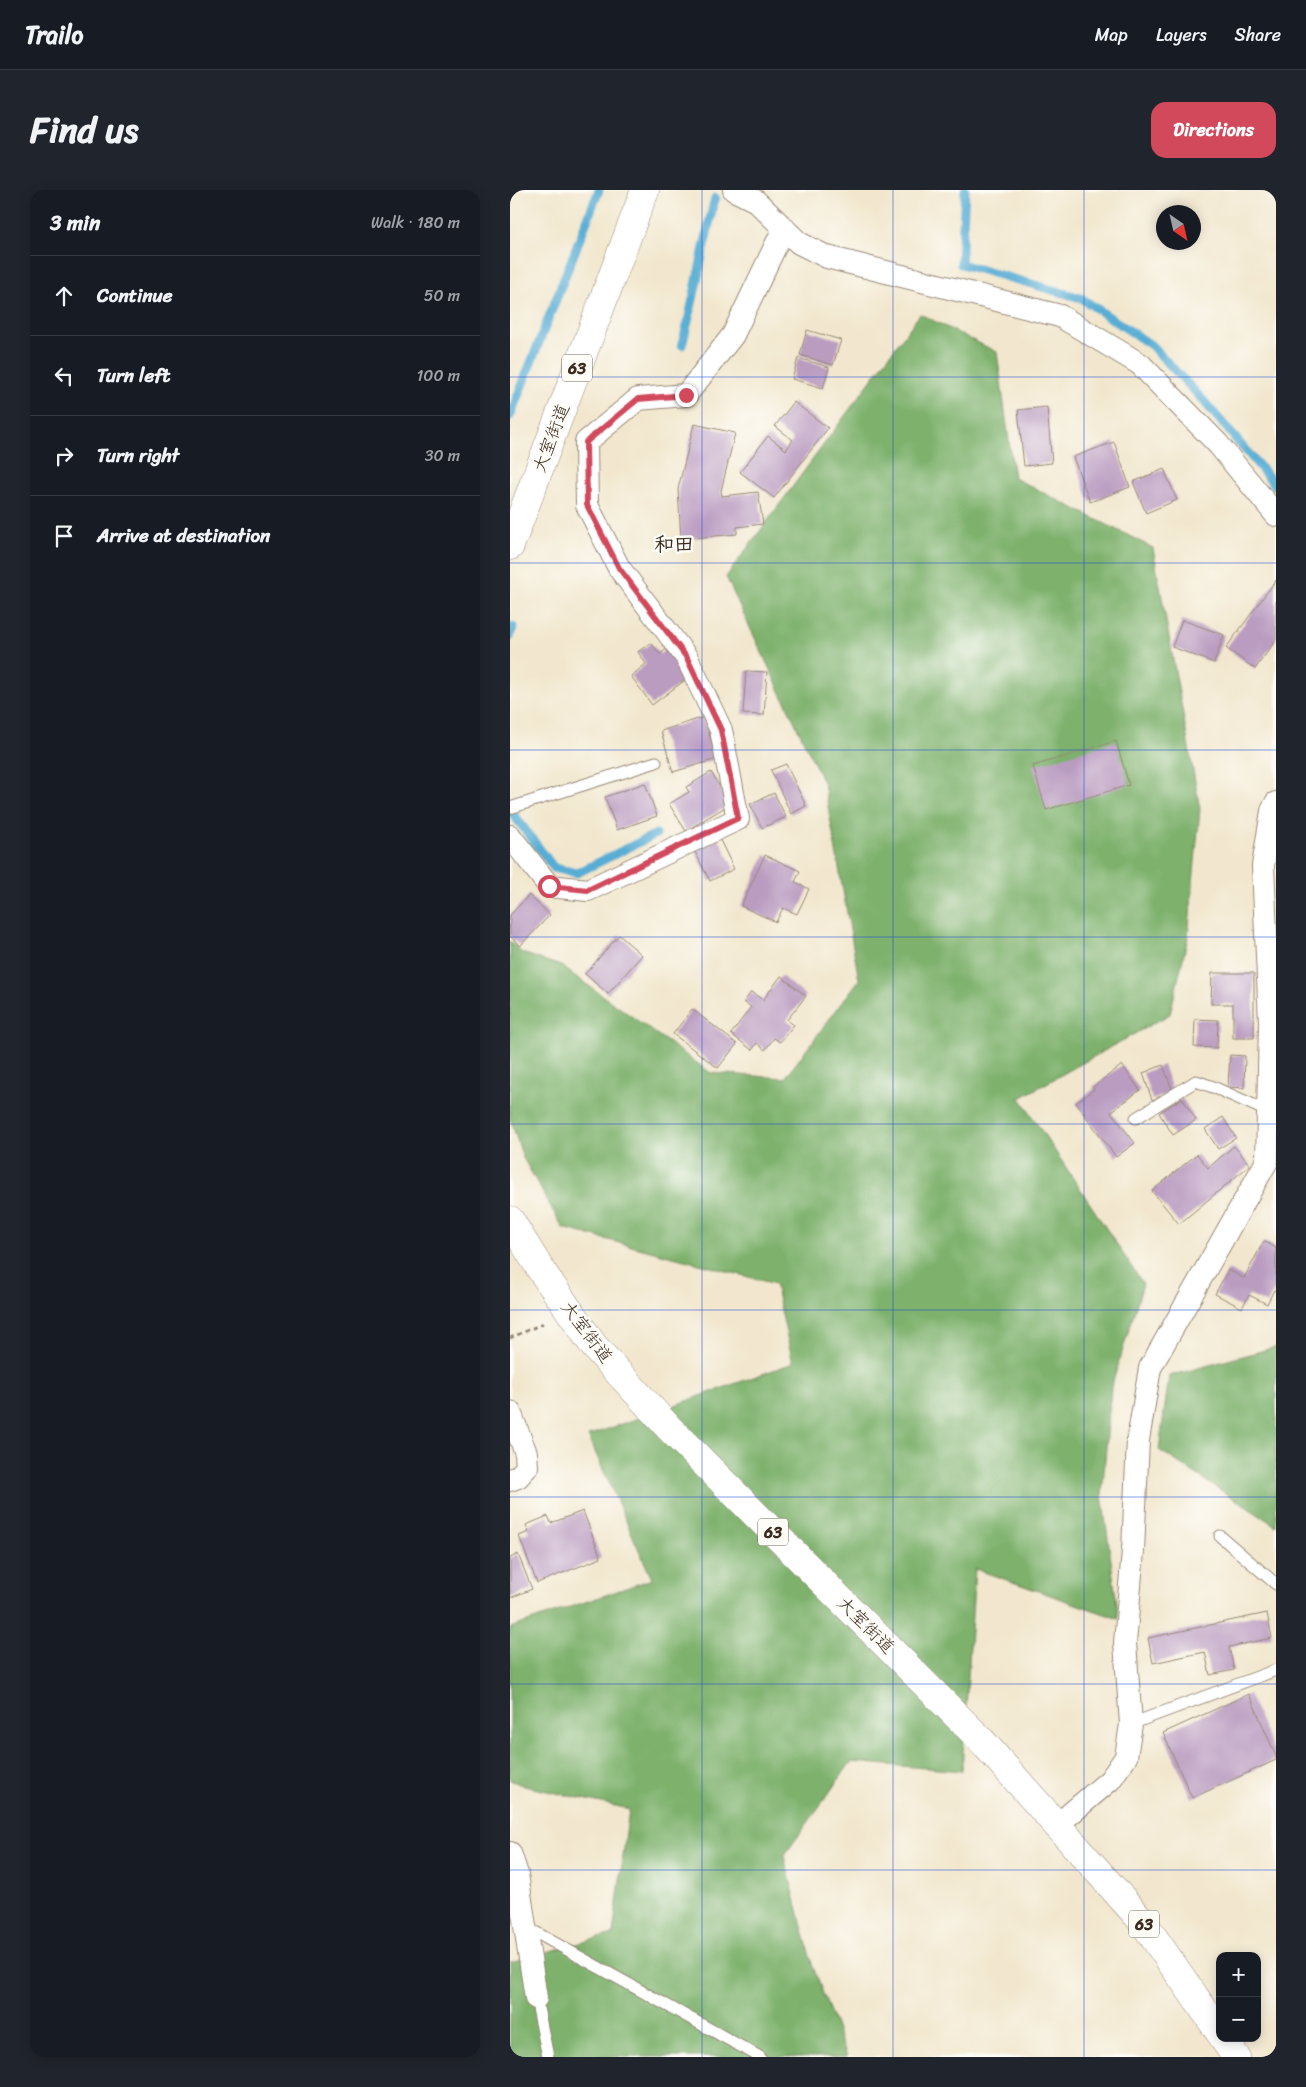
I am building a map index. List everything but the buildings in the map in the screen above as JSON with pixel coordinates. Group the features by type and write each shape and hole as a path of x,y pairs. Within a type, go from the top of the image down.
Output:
{"main road":[{"name":"大室街道","path":"510,546 645,190"},
{"name":"大室街道","path":"510,1220 541,1270 594,1346 670,1429 982,1740 1056,1826 1143,1922 1216,2027"},
{"path":"1226,2042 1236,2057"}],"street":[{"path":"734,190 756,201 799,243 827,258 1060,316 1140,364 1218,444 1276,515"},
{"path":"510,836 549,886 588,890 738,818 721,730 687,658 619,568 587,505 586,442 638,399 686,395 734,335 784,228"},
{"path":"1056,1826 1110,1780 1126,1757 1131,1724 1125,1643 1133,1551 1138,1440 1150,1368 1272,1149 1267,1111 1270,1023 1263,866 1272,811 1276,804"},
{"path":"510,1412 526,1453 527,1466 518,1477 510,1480"},
{"path":"510,1853 517,1874 536,1998"}],"lane":[{"path":"510,808 656,762"},
{"path":"1136,1118 1196,1081 1267,1111"},
{"path":"1220,1536 1276,1584"},
{"path":"1131,1724 1275,1673"},
{"path":"526,1927 760,2057"},
{"path":"536,1998 548,2057"}],"path":[{"path":"510,1338 546,1322"}],"green space":[{"path":"920,314 997,352 1014,478 1153,548 1200,809 1188,937 1170,1014 1020,1098 1143,1284 1111,1388 1102,1495 1119,1619 975,1569 962,1771 851,1762 784,1856 812,1964 847,2057 510,2057 510,1962 613,1934 629,1809 524,1786 510,1780 510,1628 652,1579 588,1436 793,1363 775,1284 563,1228 523,1158 510,1118 510,941 522,953 561,966 711,1073 785,1078 859,980 824,784 726,577"},
{"path":"1276,1347 1276,1526 1159,1450 1169,1376"}],"waterway":[{"path":"510,416 599,190"},
{"path":"965,190 961,264 1081,298 1151,345 1202,399 1276,486"},
{"path":"682,345 715,198"},
{"path":"510,637 513,627"},
{"path":"510,810 554,868 577,873 656,834"}],"district":[{"name":"和田","path":"674,544"}],"route":[{"path":"549,886 588,890 738,818 721,730 687,658 619,568 587,505 586,442 638,399 686,395"}]}
